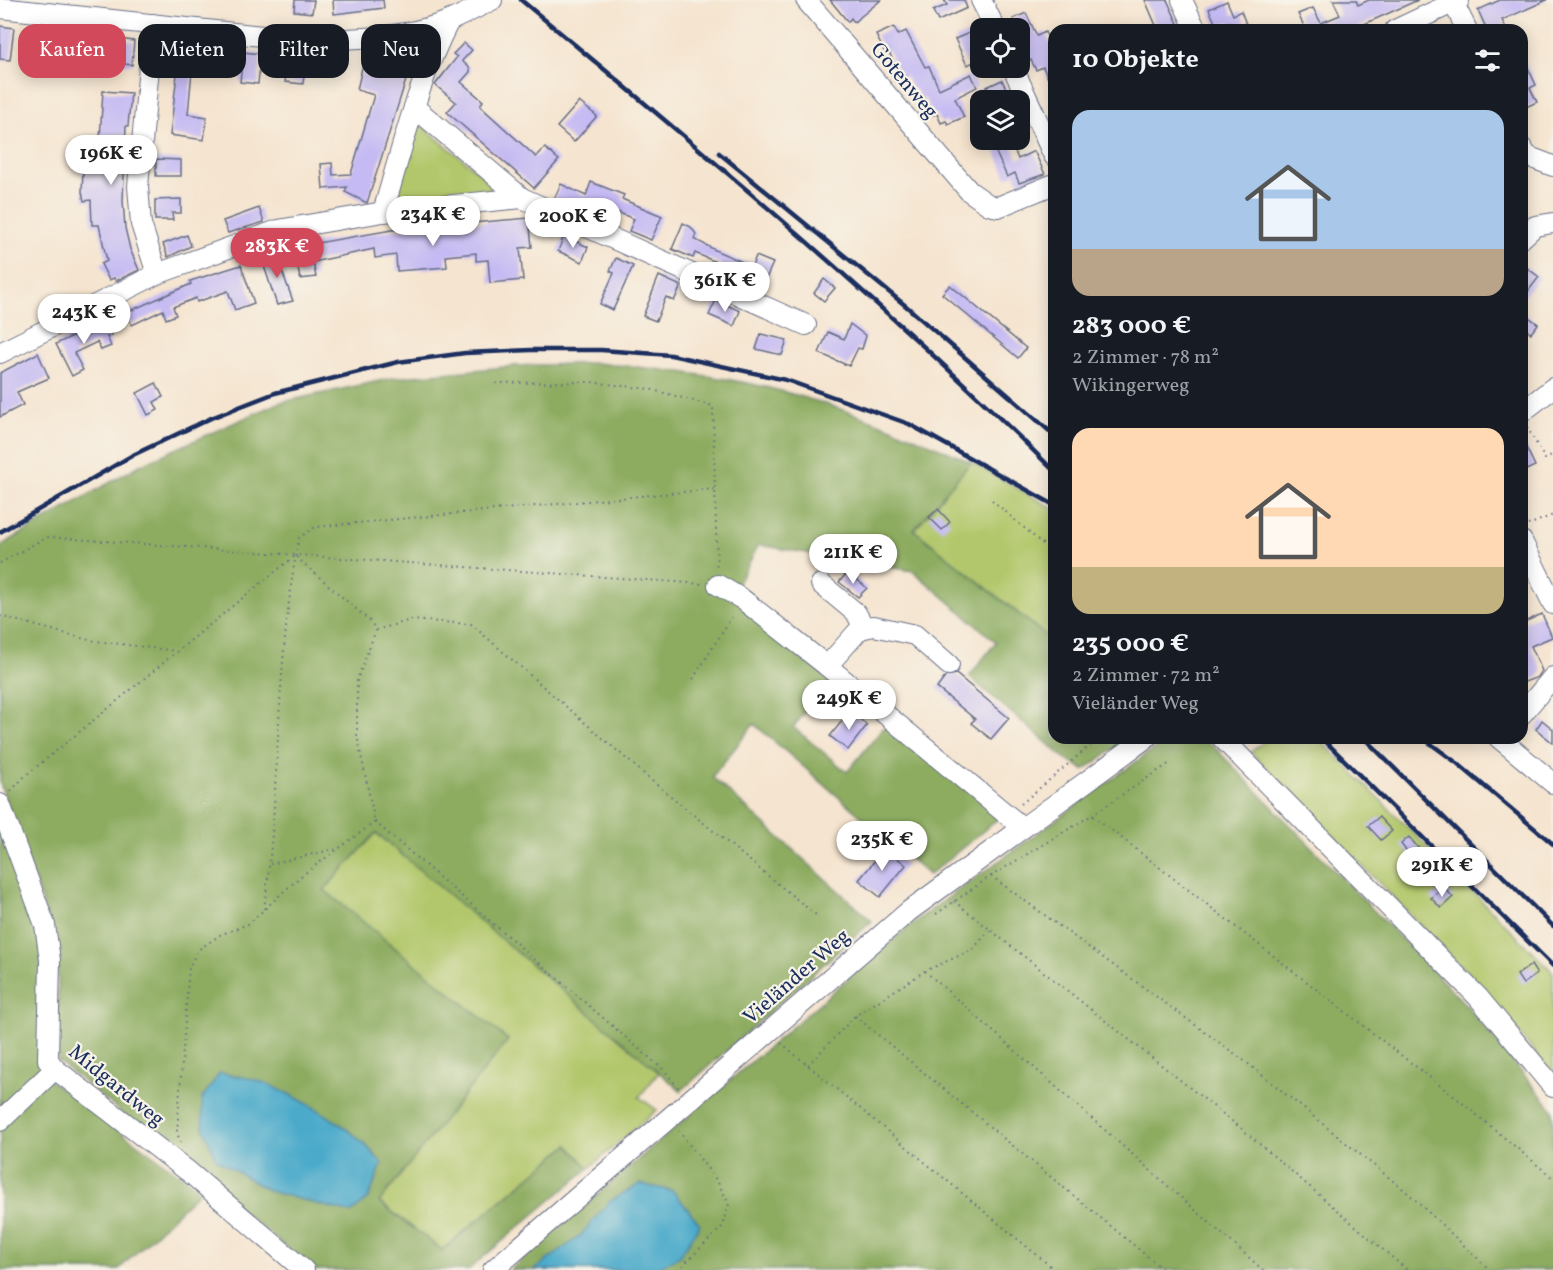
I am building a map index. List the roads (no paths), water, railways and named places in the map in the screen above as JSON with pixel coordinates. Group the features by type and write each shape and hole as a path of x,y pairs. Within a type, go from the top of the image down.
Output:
{"street":[{"path":"246,34 290,39 390,35 449,21 492,0"},
{"name":"Gotenweg","path":"806,0 969,191 989,205 998,207 1048,186"},
{"path":"981,0 990,18"},
{"path":"1182,0 1193,24"},
{"path":"1407,24 1455,1 1465,24"},
{"path":"0,8 26,5 153,24"},
{"path":"383,212 414,107 437,44 449,21"},
{"path":"148,78 138,186 141,224 157,274"},
{"path":"1018,78 1048,143"},
{"path":"414,107 522,198 806,325"},
{"path":"1528,156 1553,166"},
{"path":"0,353 157,274 278,230 383,212 522,198"},
{"path":"1528,232 1535,226 1553,224"},
{"path":"1528,407 1553,388"},
{"path":"1528,553 1553,604"},
{"path":"821,584 855,613 864,627"},
{"path":"718,585 742,599 827,666 1023,828"},
{"path":"827,666 864,627 891,628 915,635 949,665"},
{"path":"1528,707 1553,677"},
{"name":"Vieländer Weg","path":"493,1270 767,1032 938,888 1138,744"},
{"path":"1228,744 1478,997 1553,1087"},
{"path":"1507,744 1553,783"},
{"name":"Midgardweg","path":"0,804 45,925 50,960 48,1060 55,1069 189,1172 304,1270"},
{"path":"0,1120 55,1069"}],"water":[{"path":"220,1073 254,1079 281,1090 329,1117 359,1139 382,1164 368,1199 351,1213 269,1191 216,1159 203,1126 202,1098"},
{"path":"640,1184 673,1191 700,1224 680,1256 653,1270 534,1270 579,1237 610,1201"}],"railway":[{"path":"521,0 726,172 860,289 926,348 1048,465"},
{"path":"719,153 906,306 1048,430"},
{"path":"0,532 133,455 211,418 275,393 398,362 465,353 531,350 601,350 671,355 786,380 909,424 1048,502"},
{"path":"1328,744 1553,966"},
{"path":"1370,744 1553,926"},
{"path":"1431,744 1553,844"}]}
